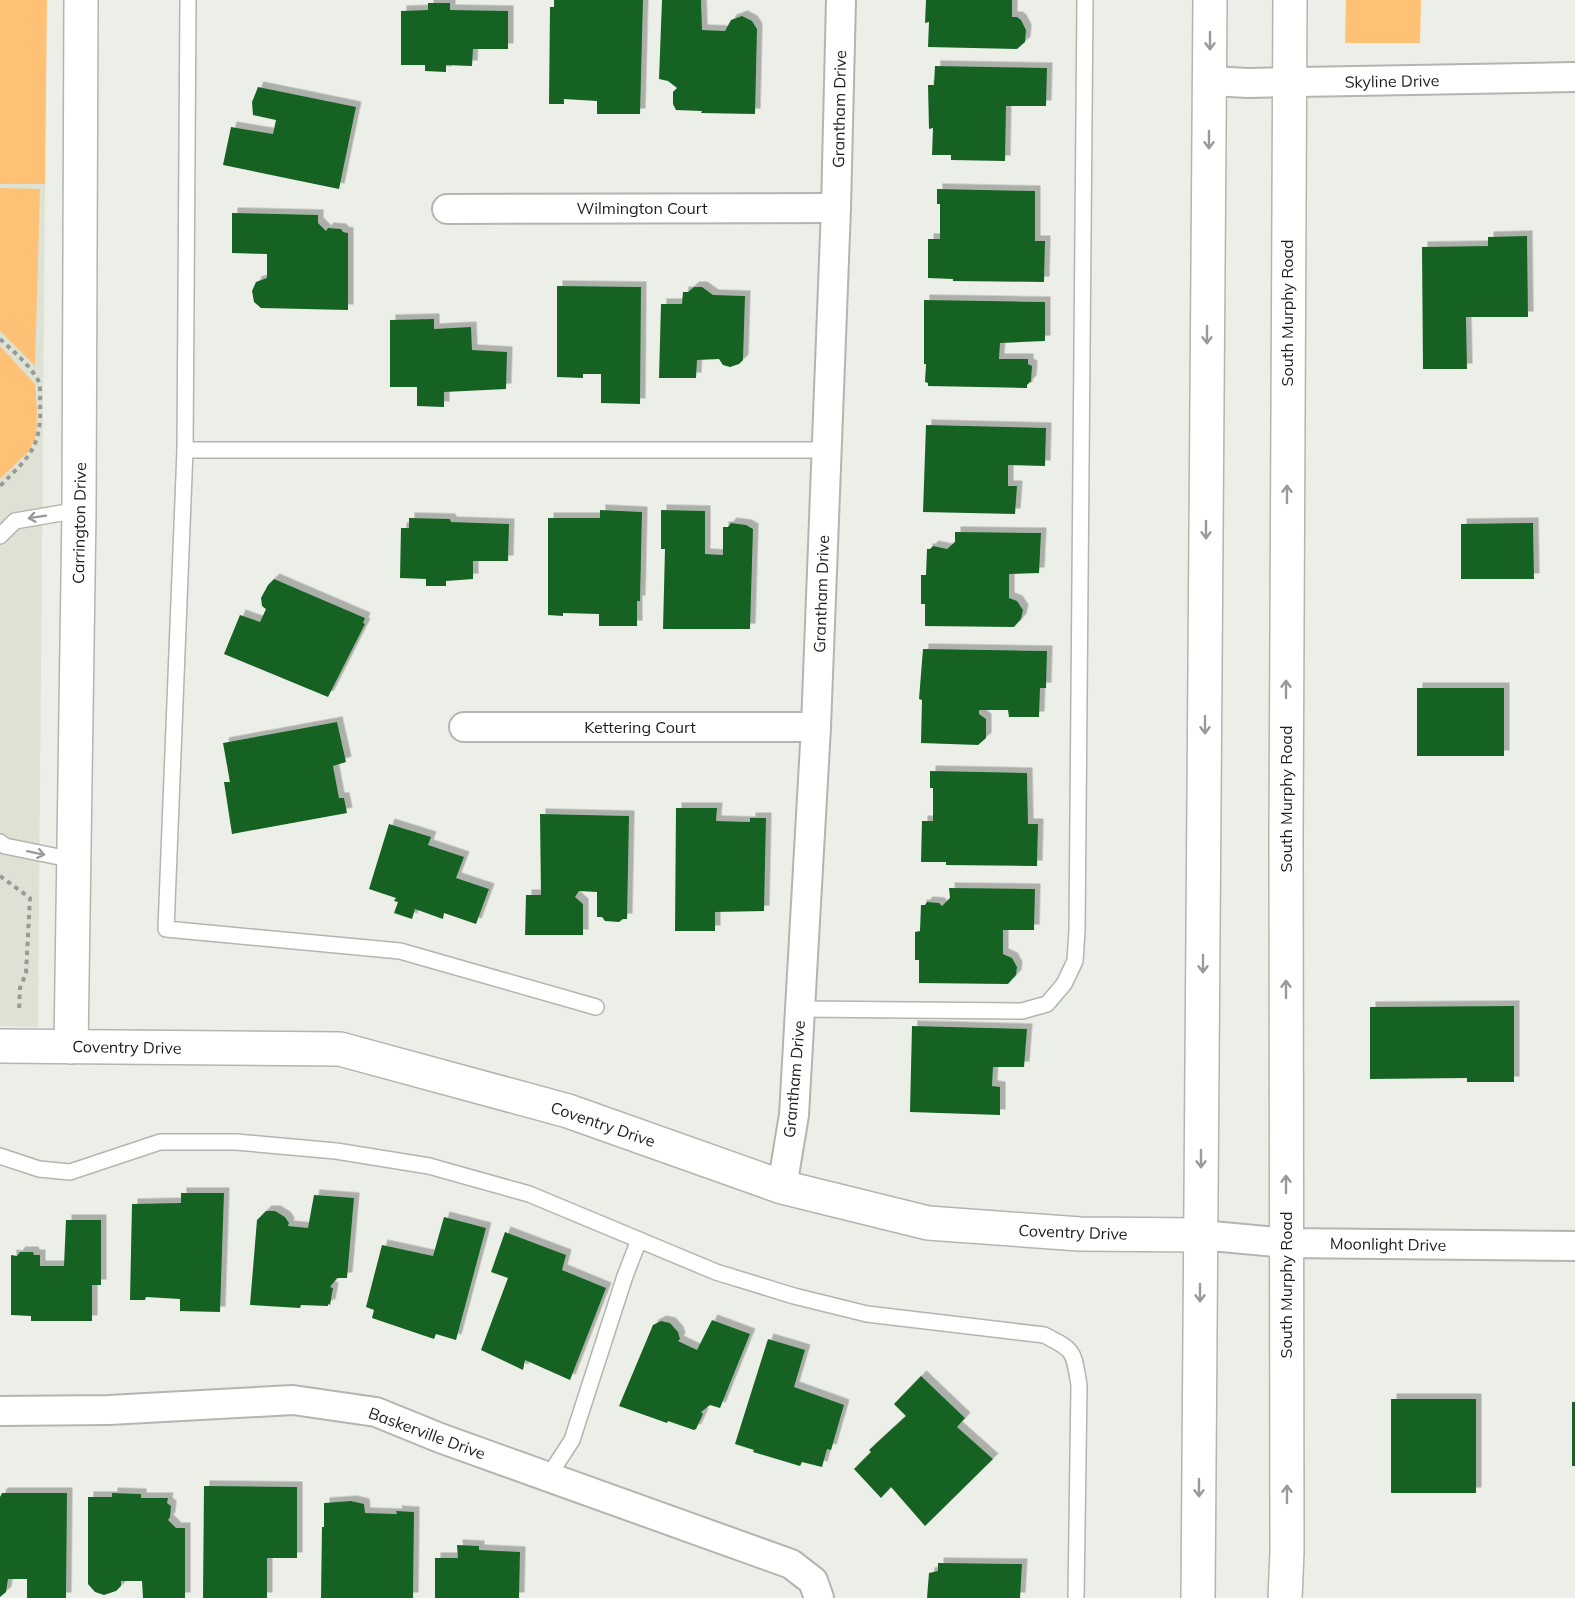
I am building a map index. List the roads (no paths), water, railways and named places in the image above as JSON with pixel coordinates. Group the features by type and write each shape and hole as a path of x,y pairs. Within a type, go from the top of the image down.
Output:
{"main road":[{"name":"Carrington Drive","path":"71,1047 79,510 81,0"},
{"path":"1198,1598 1210,0"},
{"name":"South Murphy Road","path":"1285,1598 1287,1552 1288,82 1290,0"},
{"name":"Coventry Drive","path":"9,1046 340,1049 568,1111 782,1187 928,1223 1080,1234 1201,1235"}],"street":[{"name":"Grantham Drive","path":"782,1187 794,1115 816,727 836,208 841,0"},
{"name":"Skyline Drive","path":"1209,81 1288,82 1575,77"},
{"name":"Wilmington Court","path":"447,209 836,208"},
{"name":"Kettering Court","path":"464,727 816,727"},
{"name":"Moonlight Drive","path":"1201,1235 1286,1243 1575,1246"},
{"name":"Baskerville Drive","path":"0,1411 109,1410 293,1400 376,1412 440,1438 791,1564 813,1581 819,1598"}],"lane":[{"path":"188,0 185,450 166,929 400,951 596,1007"},
{"path":"800,1009 1022,1011 1047,1004 1064,984 1075,961 1081,578 1085,0"},
{"path":"185,450 827,450"},
{"path":"0,536 15,521 79,510"},
{"path":"0,842 5,846 74,860"},
{"path":"0,1156 39,1169 70,1172 160,1142 236,1142 336,1151 429,1166 529,1194 716,1272 794,1296 867,1314 1044,1335 1064,1346 1074,1355 1079,1385 1076,1598"},
{"path":"548,1477 572,1440 625,1275 639,1240"}]}
